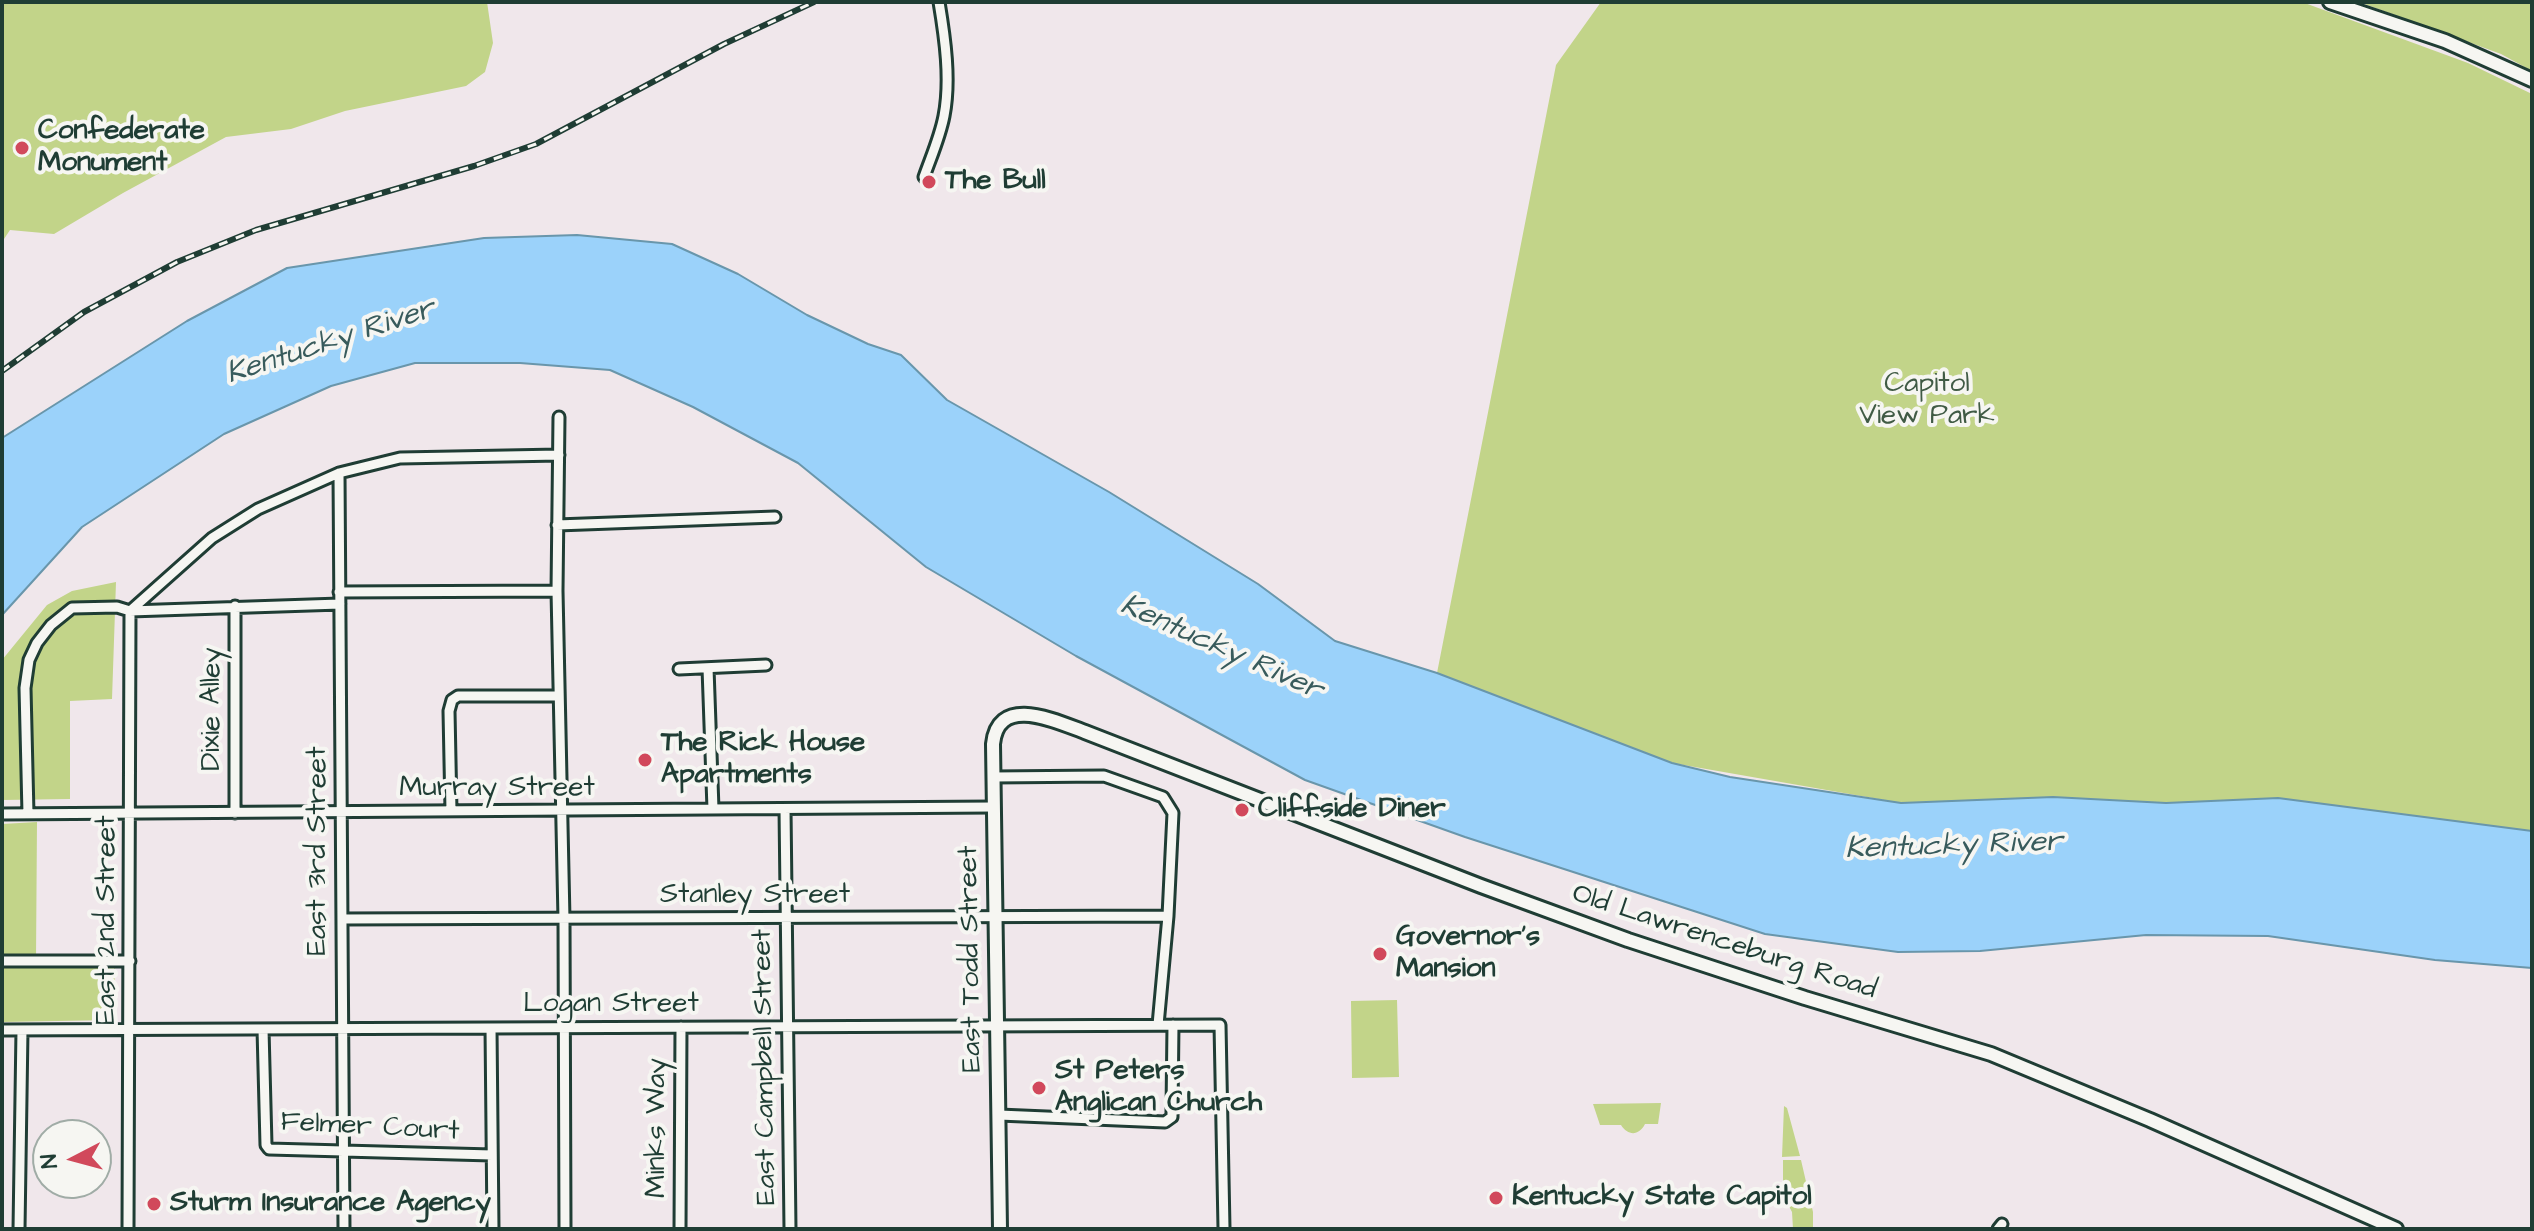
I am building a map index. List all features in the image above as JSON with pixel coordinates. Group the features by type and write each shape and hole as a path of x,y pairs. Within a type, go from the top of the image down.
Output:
{"main road":[{"path":"2330,2 2445,41 2532,80"},
{"name":"East Todd Street","path":"1000,1229 994,732 1005,718 1031,716"},
{"name":"Old Lawrenceburg Road","path":"1031,716 1085,732 1467,881 1628,940 1991,1054 2150,1120 2396,1229"}],"street":[{"path":"924,177 942,129 947,99 944,33 939,2"},
{"path":"559,417 557,591 564,919 565,1229"},
{"path":"130,611 212,538 258,509 339,473 400,458 559,455"},
{"name":"East 3rd Street","path":"339,473 344,1229"},
{"path":"557,525 775,517"},
{"path":"339,592 557,591"},
{"path":"28,814 25,688 29,660 51,625 72,608 117,607 130,611 340,604"},
{"name":"Dixie Alley","path":"235,606 235,813"},
{"name":"East 2nd Street","path":"128,1229 130,611"},
{"path":"679,669 766,665"},
{"path":"708,668 713,809"},
{"path":"451,811 449,711 452,700 458,696 558,696"},
{"path":"993,777 1104,776 1163,797 1173,813 1158,1025"},
{"name":"Murray Street","path":"2,814 993,807"},
{"name":"East Campbell Street","path":"785,809 790,1229"},
{"name":"Stanley Street","path":"342,919 1168,916"},
{"path":"2,961 130,961"},
{"path":"999,1115 1165,1122 1172,1117 1173,1025"},
{"name":"Logan Street","path":"2,1030 1220,1025 1223,1229"},
{"name":"Minks Way","path":"680,1229 681,1027"},
{"path":"491,1028 493,1229"},
{"name":"Felmer Court","path":"263,1029 266,1145 274,1150 492,1155"},
{"path":"19,1229 22,1030"}],"green space":[{"path":"2,2 487,2 493,43 485,72 466,86 345,111 291,129 226,137 54,234 10,230 2,242"},
{"name":"Capitol View Park","path":"1601,2 2302,2 2468,63 2532,94 2532,831 2278,798 2166,803 2053,797 1901,803 1672,763 1437,673 1556,65"},
{"path":"2359,2 2532,2 2532,71 2501,54"},
{"path":"116,582 112,699 70,701 70,799 2,800 2,660 47,605 72,591"},
{"path":"37,822 36,958 2,958 2,824"},
{"path":"2,965 115,965 114,1020 2,1022"},
{"path":"1397,1000 1399,1077 1352,1078 1351,1001"},
{"path":"1661,1103 1658,1124 1645,1124 1640,1131 1633,1133 1621,1125 1600,1125 1593,1104"},
{"path":"1784,1106 1787,1108 1800,1156 1782,1157"},
{"path":"1783,1160 1801,1160 1813,1212 1813,1229 1793,1229 1792,1212 1783,1195"}],"water":[{"name":"Kentucky River","path":"577,235 672,244 738,274 807,315 868,344 901,355 947,400 1109,492 1258,584 1335,641 1437,673 1672,763 1730,777 1901,803 2053,797 2166,803 2278,798 2532,831 2532,968 2435,960 2268,936 2146,935 1980,951 1898,952 1765,934 1465,837 1305,780 1076,656 926,567 798,463 693,407 610,370 520,363 415,363 331,386 224,434 82,527 2,615 2,438 187,321 287,268 484,238"}],"railway":[{"path":"2,371 84,312 177,262 256,230 474,166 536,144 724,44 814,2"}],"place":[{"name":"Confederate Monument","path":"22,148"},
{"name":"The Bull","path":"929,182"},
{"name":"The Rick House Apartments","path":"645,760"},
{"name":"Cliffside Diner","path":"1242,810"},
{"name":"Governor's Mansion","path":"1380,954"},
{"name":"St Peters Anglican Church","path":"1039,1088"},
{"name":"Kentucky State Capitol","path":"1496,1198"},
{"name":"Sturm Insurance Agency","path":"154,1204"}]}
